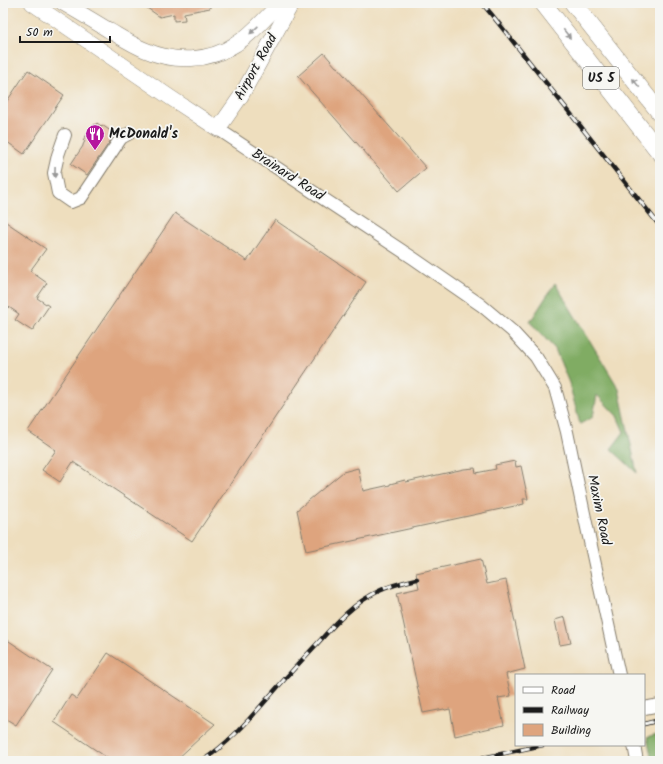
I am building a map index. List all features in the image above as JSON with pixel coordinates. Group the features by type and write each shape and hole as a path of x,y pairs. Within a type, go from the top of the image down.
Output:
{"highway":[{"name":"US 5","path":"543,3 660,153"},
{"name":"US 5","path":"573,3 660,113"}],"main road":[{"name":"Brainard Road","path":"32,3 218,130"},
{"path":"63,3 144,50 163,56 185,59 210,56 235,45 251,34 281,3"},
{"name":"Airport Road","path":"218,130 241,96 292,3"}],"street":[{"name":"Brainard Road","path":"218,130 413,258 481,305 512,331 536,357"},
{"path":"66,135 58,155 54,173 58,193 71,202 81,198 121,138 130,133"},
{"name":"Maxim Road","path":"536,357 555,388 568,432 619,674"},
{"path":"645,708 660,705"},
{"path":"634,746 637,761"}],"green space":[{"path":"555,283 619,389 637,473 611,449 624,432 617,416 597,395 593,417 580,424 569,383 555,349 530,322"},
{"path":"660,733 660,761 652,761 647,737"}],"building":[{"path":"140,3 210,3 210,8 184,13 185,20 174,21 174,14 160,17"},
{"path":"324,53 426,168 399,191 298,76"},
{"path":"28,70 64,95 24,154 3,139 3,107"},
{"name":"McDonald's","path":"97,123 115,134 87,175 71,164 83,146 85,141 83,140"},
{"path":"175,213 247,261 275,220 366,282 192,541 73,462 60,482 42,470 56,450 28,431"},
{"path":"3,220 46,249 30,271 47,283 37,298 49,306 32,331 15,320 19,314 3,303"},
{"path":"515,461 516,467 521,466 528,499 523,499 524,504 306,551 297,510 343,472 358,468 363,491 405,480 406,482 464,469 475,468 476,473 496,469 495,465"},
{"path":"481,559 487,584 506,580 525,669 506,674 511,696 498,698 504,725 455,736 450,709 423,713 397,593 419,588 416,573"},
{"path":"565,617 571,643 560,645 555,620"},
{"path":"3,637 52,670 16,725 3,717"},
{"path":"108,653 215,724 175,761 112,761 54,722 71,695 77,699"}],"railway":[{"path":"482,3 660,226"},
{"path":"202,761 237,732 329,630 352,608 384,589 417,579"},
{"path":"645,724 660,720"},
{"path":"468,761 538,746"}],"place":[{"name":"McDonald's","path":"95,151"}]}
